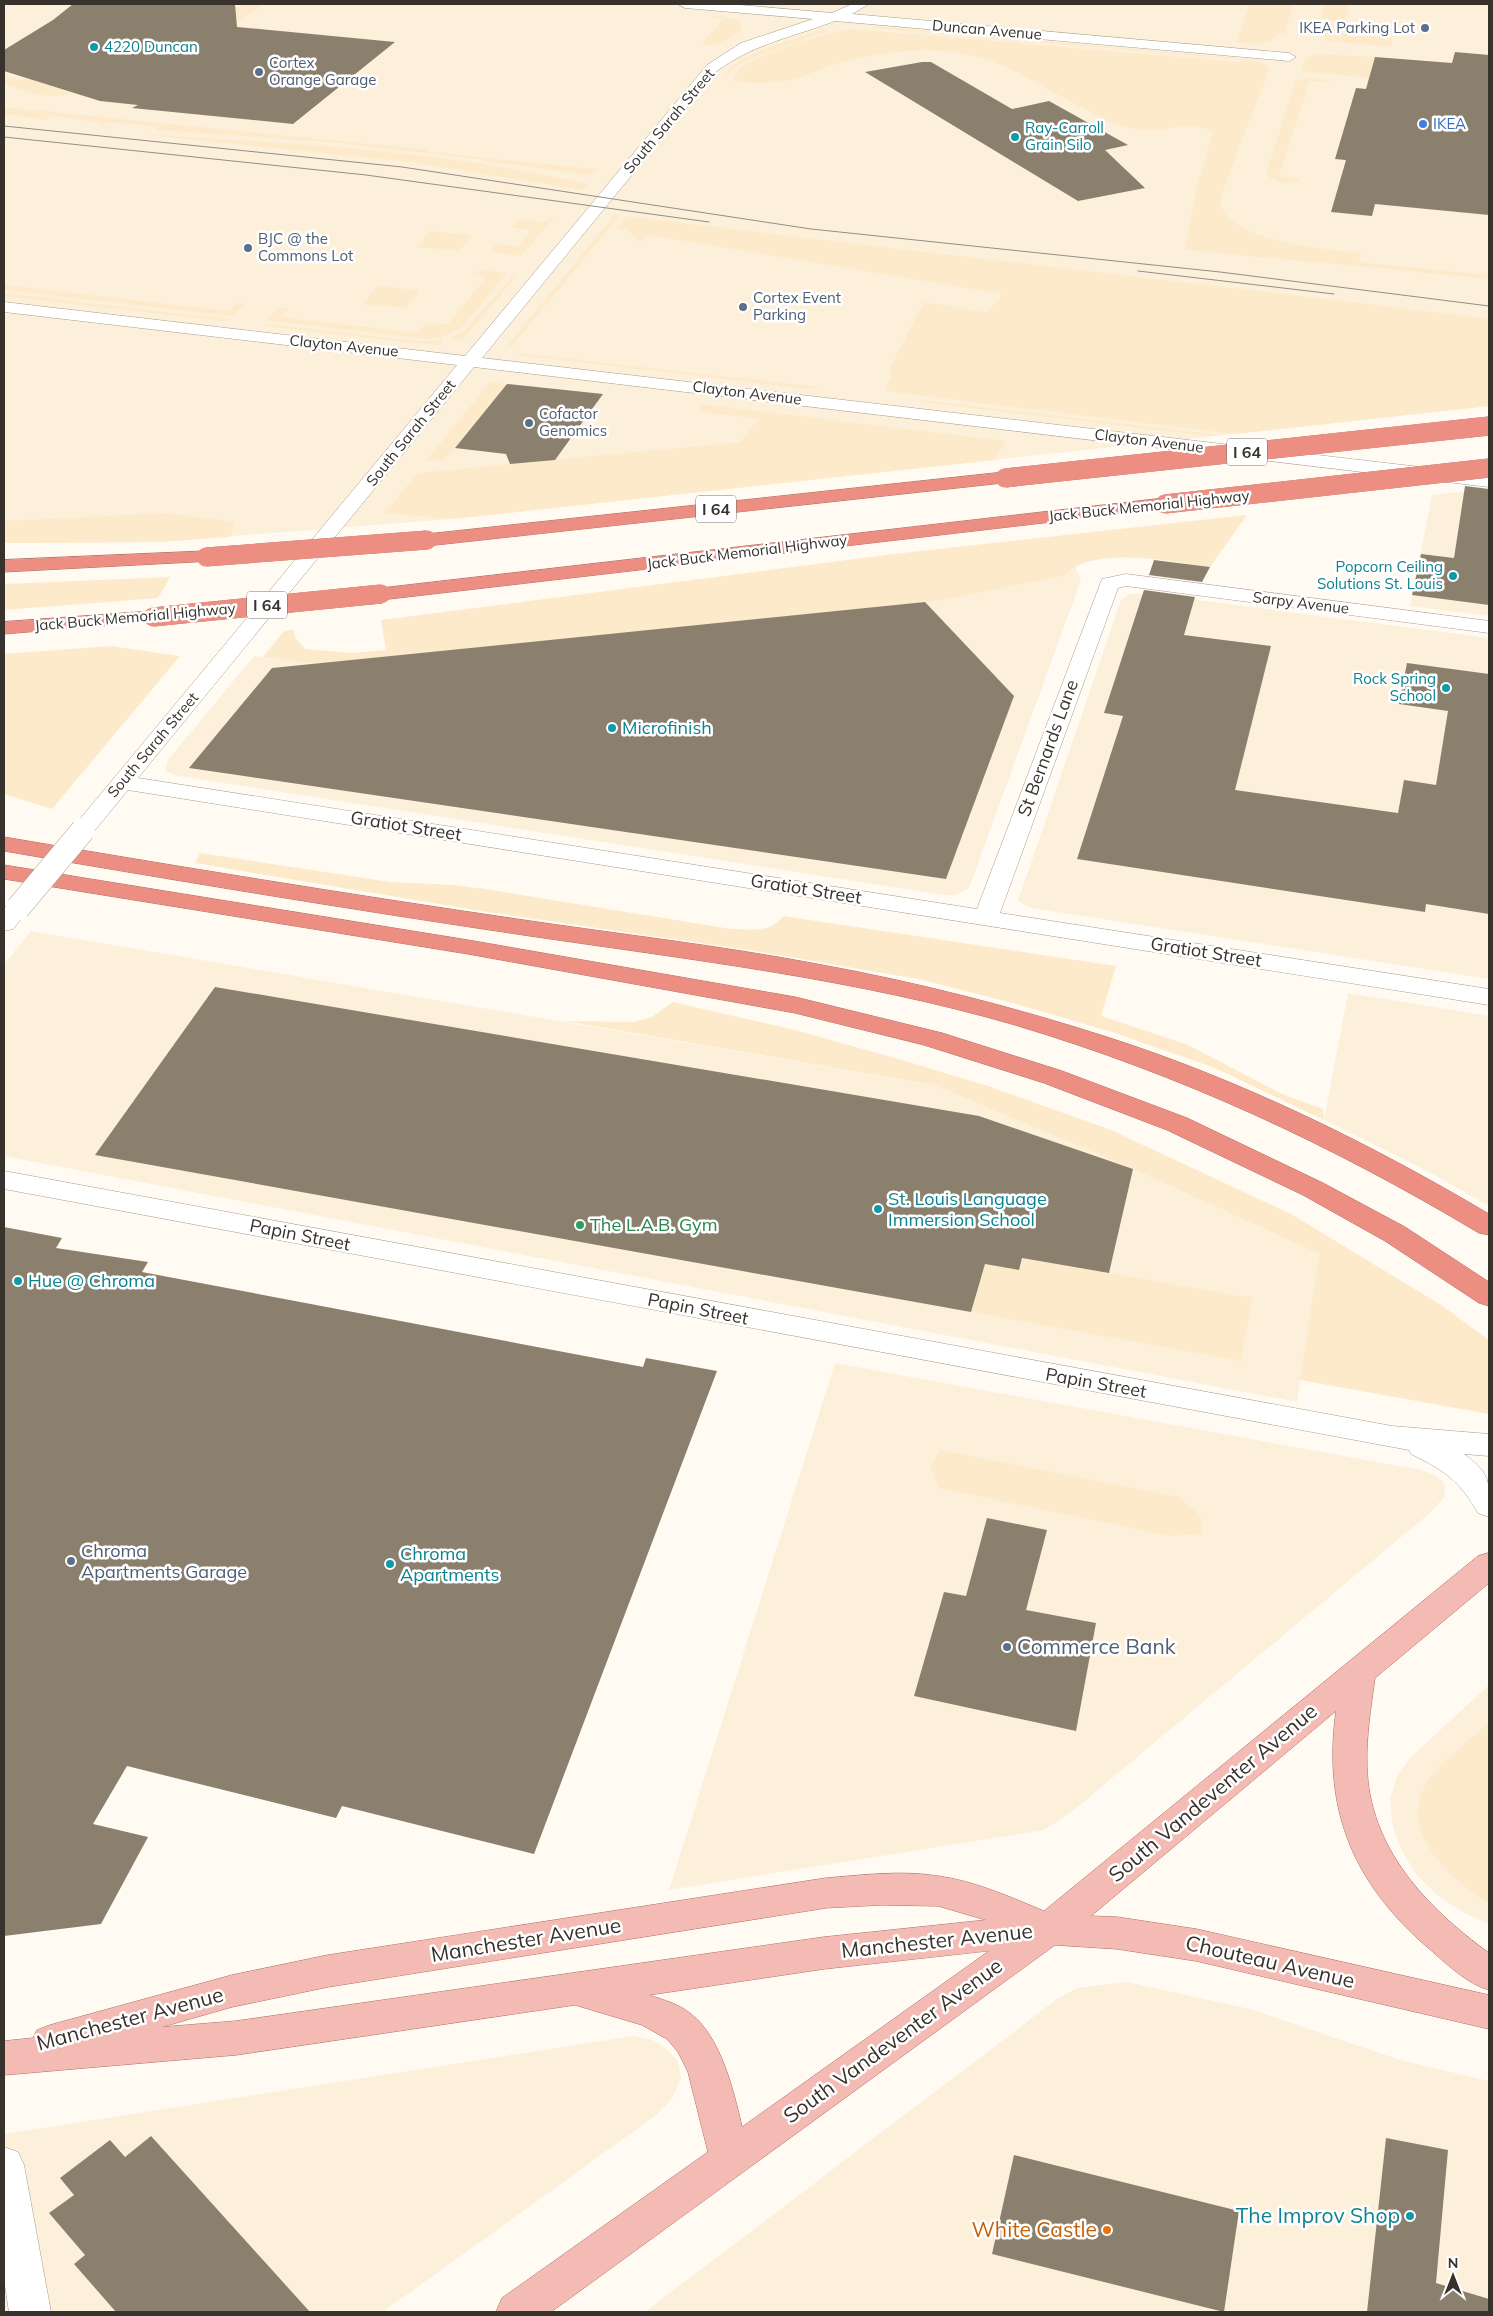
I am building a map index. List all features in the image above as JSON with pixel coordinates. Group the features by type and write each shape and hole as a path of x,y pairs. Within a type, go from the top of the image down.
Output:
{"highway":[{"name":"I 64","path":"8,566 206,557 427,540 1489,426"},
{"name":"Jack Buck Memorial Highway","path":"4,628 153,617 381,594 1489,468"},
{"path":"4,641 98,621"},
{"path":"4,844 487,923 781,965 942,998 1021,1018 1184,1072 1251,1100 1383,1164 1489,1226"},
{"path":"4,872 468,947 728,993 820,1011 933,1039 1053,1077 1177,1124 1313,1189 1395,1234 1489,1296"}],"main road":[{"name":"South Vandeventer Avenue","path":"517,2312 1049,1929 1489,1565"},
{"path":"1358,1673 1350,1737 1350,1779 1357,1820 1373,1857 1393,1888 1418,1916 1463,1956 1489,1974"},
{"name":"Manchester Avenue","path":"4,2056 232,1991 328,1971 826,1893 889,1889 938,1891 995,1907 1049,1929"},
{"name":"Manchester Avenue","path":"4,2056 236,2038 824,1953 1049,1929"},
{"name":"Chouteau Avenue","path":"1049,1929 1117,1932 1196,1945 1489,2012"},
{"path":"574,1989 652,2013 679,2026 700,2052 706,2067 729,2158"}],"street":[{"name":"Duncan Avenue","path":"685,4 1289,57"},
{"name":"South Sarah Street","path":"11,916 712,68 731,54 766,39 835,17 862,4"},
{"path":"738,8 762,20 767,27 766,39"},
{"name":"Clayton Avenue","path":"4,307 471,360 1489,481"},
{"name":"Sarpy Avenue","path":"1113,581 1126,580 1489,627"},
{"name":"St Bernards Lane","path":"986,918 1107,585 1113,581"},
{"name":"Gratiot Street","path":"123,782 1489,997"},
{"name":"Papin Street","path":"4,1180 1392,1437"},
{"path":"1392,1437 1489,1445"},
{"path":"1392,1437 1420,1445 1453,1461 1476,1481 1489,1505"},
{"path":"4,2164 30,2312"}],"shaded area":[{"path":"4,4 1489,4 1489,406 452,519 158,542 4,543"},
{"path":"242,4 264,4 237,22 221,20"},
{"path":"1250,4 1294,4 1284,34 1278,33 1275,38 1260,44 1236,42"},
{"path":"1324,4 1350,4 1344,24 1321,18"},
{"path":"713,15 737,20 743,28 734,36 724,41 701,45 723,19 712,17"},
{"path":"873,26 1236,58 872,28"},
{"path":"823,29 828,31 754,57 736,66 725,78 729,70 752,54"},
{"path":"852,29 1240,62 1242,58 1255,60 1268,67 1269,70 1222,193 1222,209 1233,222 1252,232 1275,240 1361,253 1359,262 1489,275 1489,279 1185,250 1197,185 1213,132 1189,126 1148,131 1119,125 1105,120 1014,71 982,58 943,51 904,52 845,61 802,77 785,81 758,83 731,81 743,66 764,55 813,38"},
{"path":"1320,33 1393,38 1391,47 1327,41 1323,39 1326,38"},
{"path":"1317,54 1375,57 1369,78 1301,71 1305,59"},
{"path":"4,75 22,80 27,78 70,92 76,91 58,96 40,95 4,84"},
{"path":"1307,78 1330,82 1310,81 1279,176 1296,178 1300,181 1287,183 1277,181 1266,173 1296,81"},
{"path":"4,107 597,169 592,175 580,174 444,155 328,142 155,130 158,127 108,122 103,126 96,125 100,122 51,116 46,120 4,114"},
{"path":"136,134 306,145 420,156 532,172 588,184 583,190 409,162"},
{"path":"615,214 621,214 512,346 507,346"},
{"path":"557,215 521,256 498,253 491,250 496,244 518,246 531,230 513,228 519,219 544,222"},
{"path":"627,216 1489,319 1489,406 1235,434 884,391 892,375 889,370 924,302 986,312 1003,294 648,235 640,242 627,230 615,228"},
{"path":"431,231 469,235 472,237 458,251 417,247"},
{"path":"484,270 507,273 461,328 440,338 423,339 267,320 276,311 285,308 288,309 281,317 416,333 426,323 448,324 486,278 470,273"},
{"path":"515,274 517,275 463,340 451,338 465,330"},
{"path":"4,285 228,311 238,303 245,304 233,316 4,290"},
{"path":"378,286 417,290 420,293 405,308 362,304"},
{"path":"4,293 230,320 222,321 4,296"},
{"path":"265,324 418,341 442,341 441,346 266,326"},
{"path":"519,353 819,387 808,389 517,355"},
{"path":"490,382 507,384 444,460 426,461"},
{"path":"922,400 1220,435 1209,436 921,402"},
{"path":"700,404 1006,441 994,460 452,519 385,513 417,473 740,442 759,419 701,412"},
{"path":"1477,490 1489,491 1489,616 1410,606 1432,495"},
{"path":"166,513 236,522 230,537 158,542 4,543 4,521"},
{"path":"1247,515 1210,567 1154,559 1112,558 1093,560 1076,566 1064,576 939,601 313,664 263,657 284,631 294,630 295,637 305,649 354,653 386,650 381,620 894,554"},
{"name":"Microfinish","path":"1075,567 1081,580 969,888 956,895 944,895 179,776 165,771 168,760 254,656 313,664 939,601 1064,576"},
{"path":"170,577 158,598 4,610 4,584"},
{"path":"1130,594 1152,594 1489,638 1489,979 1031,908 1018,901 1121,600"},
{"path":"111,646 180,656 52,809 4,794 4,654"},
{"path":"200,853 390,882 454,885 485,889 731,929 752,930 766,928 778,922 783,916 1116,966 1101,1016 1188,1045 1282,1094 1323,1109 1324,1120 1215,1068 1115,1033 1020,1005 923,980 755,951 481,911 195,863"},
{"path":"31,931 934,1085 1133,1169 1319,1254 1297,1402 4,1156 4,964"},
{"path":"1348,993 1489,1016 1489,1206 1433,1174 1324,1120"},
{"path":"673,1002 795,1030 988,1086 1111,1130 1291,1214 1441,1305 1489,1340 1489,1414 1300,1380 1319,1254 1133,1169 934,1085 564,1021 634,1022 652,1017"},
{"path":"1023,1258 1252,1298 1241,1361 971,1312 985,1264 1019,1270"},
{"path":"835,1363 1421,1470 1435,1475 1444,1483 1445,1496 1430,1513 1069,1814 1044,1830 669,1890"},
{"path":"940,1450 1179,1497 1201,1516 1202,1534 1170,1536 939,1488 930,1467"},
{"path":"1489,1685 1489,1924 1464,1913 1437,1895 1416,1874 1402,1851 1393,1827 1390,1799 1397,1776 1410,1758"},
{"path":"1489,1722 1489,1903 1480,1899 1458,1881 1439,1862 1424,1839 1418,1814 1419,1801 1424,1787 1429,1780 1444,1762"},
{"path":"1127,1982 1250,2009 1400,2060 1489,2081 1489,2312 645,2312 1057,1999 1077,1988"},
{"path":"633,2036 653,2040 669,2051 678,2062 681,2078 672,2099 655,2116 383,2312 4,2312 4,2134"}],"building":[{"path":"73,4 235,4 237,27 395,42 293,124 132,108 138,105 100,101 4,71 4,50 53,20"},
{"name":"IKEA","path":"1455,52 1489,55 1489,215 1375,204 1372,216 1331,212 1346,160 1335,159 1356,88 1366,89 1375,57 1452,63"},
{"name":"Ray-Carroll Grain Silo","path":"931,62 1012,109 1049,101 1128,145 1105,150 1145,188 1078,201 865,72"},
{"name":"Cofactor Genomics","path":"507,384 603,394 555,460 510,464 506,454 455,448"},
{"name":"Popcorn Ceiling Solutions St. Louis","path":"1465,486 1489,489 1489,605 1412,595 1421,554 1454,558"},
{"path":"1154,560 1210,567 1202,582 1149,575"},
{"path":"1144,590 1195,597 1184,635 1271,646 1235,790 1398,813 1404,780 1436,785 1448,711 1399,704 1407,663 1489,674 1489,914 1426,904 1425,912 1077,859 1123,716 1104,713"},
{"name":"Microfinish","path":"925,602 1014,696 946,879 189,768 272,668"},
{"path":"215,987 979,1116 1133,1169 1109,1273 1022,1258 1019,1270 985,1264 971,1312 95,1155"},
{"name":"Chroma Apartments","path":"4,1227 62,1238 56,1248 148,1262 142,1272 643,1367 646,1358 717,1371 534,1854 342,1806 336,1818 127,1766 93,1824 148,1837 101,1924 4,1936"},
{"path":"987,1518 1047,1530 1026,1610 1096,1623 1076,1731 914,1696 944,1592 966,1596"},
{"path":"151,2136 310,2312 116,2312 74,2264 85,2255 49,2213 74,2195 60,2178 110,2140 125,2157"},
{"name":"The Improv Shop","path":"1386,2138 1448,2150 1436,2283 1489,2299 1489,2312 1367,2312"},
{"path":"1014,2155 1239,2211 1224,2312 992,2254"}],"tram line":[{"path":"4,126 402,167 811,229 1220,272 1489,306"},
{"path":"4,137 366,175 709,222"},
{"path":"1138,271 1334,294"}],"place":[{"name":"IKEA Parking Lot","path":"1425,28"},
{"name":"4220 Duncan","path":"94,47"},
{"name":"Cortex Orange Garage","path":"259,72"},
{"name":"IKEA","path":"1423,124"},
{"name":"Ray-Carroll Grain Silo","path":"1015,137"},
{"name":"BJC @ the Commons Lot","path":"248,248"},
{"name":"Cortex Event Parking","path":"743,307"},
{"name":"Cofactor Genomics","path":"529,423"},
{"name":"Popcorn Ceiling Solutions St. Louis","path":"1453,576"},
{"name":"Rock Spring School","path":"1446,688"},
{"name":"Microfinish","path":"612,728"},
{"name":"St. Louis Language Immersion School","path":"878,1209"},
{"name":"The L.A.B. Gym","path":"580,1225"},
{"name":"Hue @ Chroma","path":"18,1281"},
{"name":"Chroma Apartments Garage","path":"71,1561"},
{"name":"Chroma Apartments","path":"390,1564"},
{"name":"Commerce Bank","path":"1007,1647"},
{"name":"The Improv Shop","path":"1410,2216"},
{"name":"White Castle","path":"1107,2230"}]}
